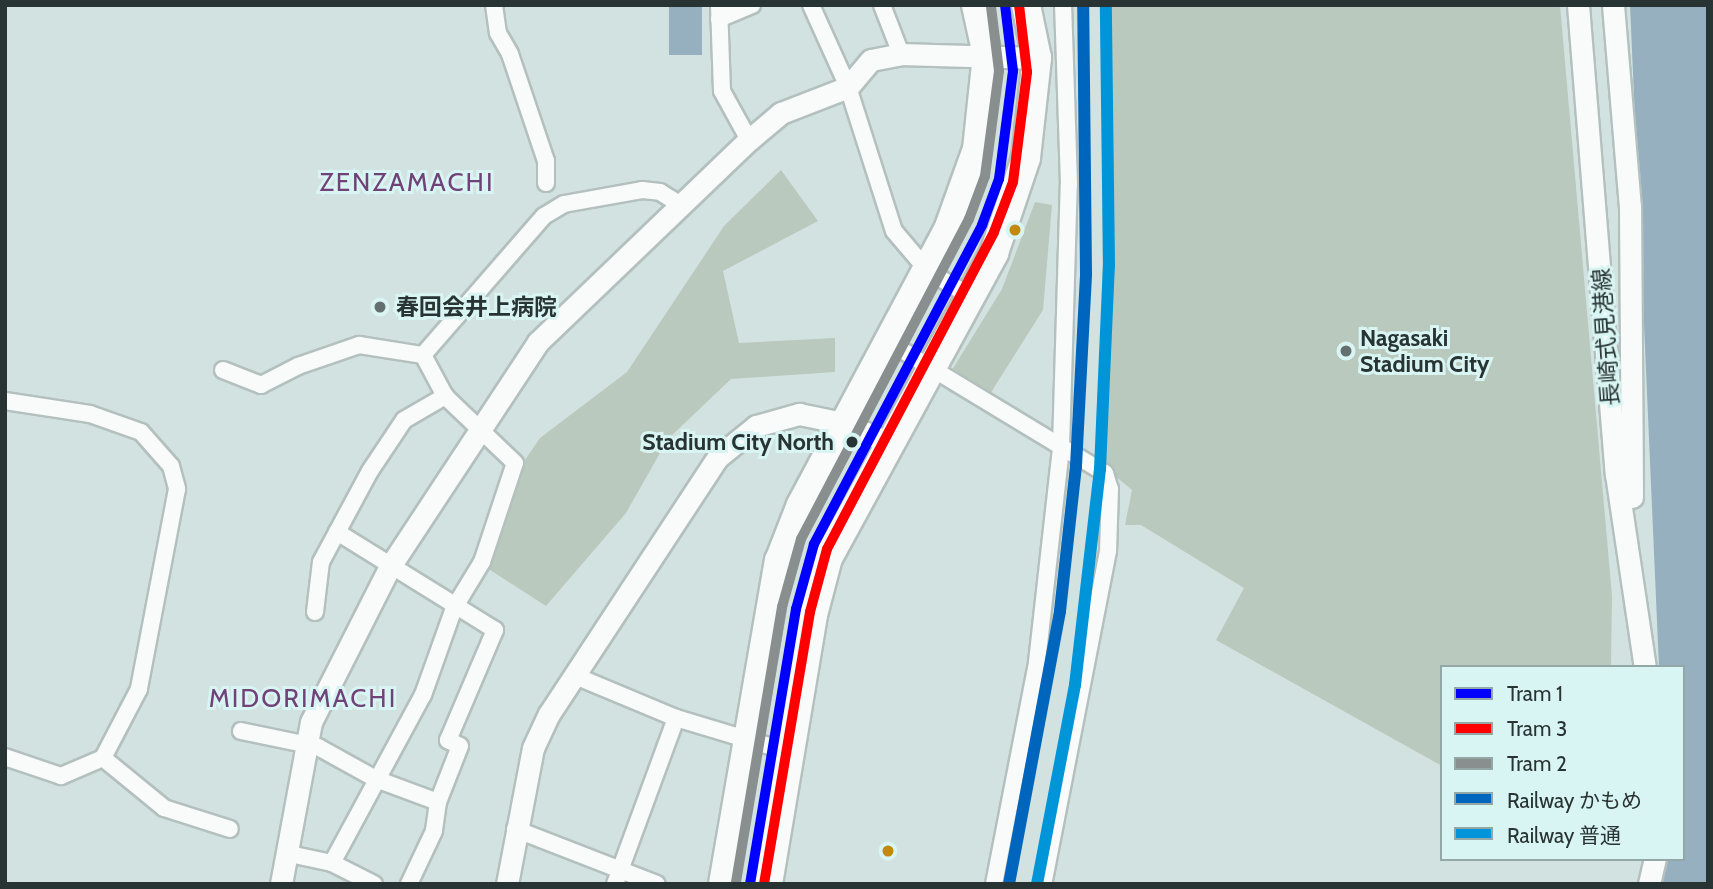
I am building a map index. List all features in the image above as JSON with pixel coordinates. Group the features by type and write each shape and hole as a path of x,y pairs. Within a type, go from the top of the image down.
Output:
{"highway":[{"path":"723,884 746,738 779,561 801,505 843,423 928,271 960,203 977,149 987,55 976,5"},
{"path":"768,884 793,753 819,585 846,519 970,296 1007,223 1026,158 1037,58 1027,5"}],"street":[{"path":"494,5 498,33 510,54 546,161 546,183"},
{"path":"749,140 722,90 719,12 752,5"},
{"path":"811,5 848,86 894,231 928,271 970,296"},
{"path":"882,5 901,54"},
{"path":"281,884 304,744 389,568 538,342 579,299 781,113 848,86 871,61 901,54 1037,58 1040,5"},
{"path":"994,884 1037,662 1061,447 1069,184 1063,5"},
{"name":"長崎式見港線","path":"1578,5 1598,212 1609,399 1628,567 1646,665"},
{"name":"長崎式見港線","path":"1613,5 1618,35 1630,206 1631,474 1646,665"},
{"path":"423,355 544,216 564,204 642,190 660,192 682,206"},
{"path":"890,343 1105,473 1110,511 1108,551 1043,884"},
{"path":"223,370 261,385 298,366 359,345 423,355"},
{"path":"332,863 423,695 454,608 482,562 515,463 478,431 446,396 423,355"},
{"path":"314,612 321,562 404,420 446,396"},
{"path":"5,401 90,414 141,432 161,450 175,475 177,489 139,689 103,758 61,776 5,757"},
{"path":"507,884 515,829 533,748 573,675 729,446 773,419 799,415 843,423 887,442"},
{"path":"337,532 389,568 495,630 448,740 460,746 438,802 434,831 408,884"},
{"path":"573,675 676,718 793,753"},
{"path":"617,878 676,718"},
{"path":"241,731 304,744 376,779 438,802"},
{"path":"103,758 164,808 230,829"},
{"path":"515,829 617,878 657,884"},
{"path":"285,853 332,863 374,884"},
{"path":"1648,884 1653,861"}],"green space":[{"name":"Nagasaki Stadium City","path":"1102,5 1560,5 1612,596 1611,665 1440,665 1440,765 1216,640 1244,588 1141,525 1125,525 1132,490 1103,466"},
{"path":"781,170 818,221 723,271 739,343 835,338 835,372 731,379 668,439 626,513 546,606 487,568 525,460 540,438 627,372 724,226"},
{"path":"1035,202 1052,205 1043,310 990,394 952,370 1002,289"}],"water":[{"path":"669,5 702,5 702,55 669,55"},
{"path":"1630,5 1708,5 1708,884 1651,884 1662,861 1685,861 1685,665 1659,665"}],"tram line":[{"name":"1","path":"750,884 796,609 814,544 982,225 999,179 1013,71 1005,5"},
{"name":"3","path":"764,884 810,612 827,549 994,232 1013,182 1027,72 1019,5"},
{"name":"2","path":"736,882 782,607 801,539 969,219 985,176 999,71 991,7"}],"rail line":[{"name":"かもめ","path":"1009,884 1060,611 1076,466 1086,273 1083,5"},
{"name":"普通","path":"1037,884 1075,685 1100,469 1109,266 1106,5"}],"place":[{"name":"春回会井上病院","path":"380,307"},
{"name":"Nagasaki Stadium City","path":"1346,351"},
{"name":"Stadium City North","path":"852,442"}],"district":[{"name":"ZENZAMACHI","path":"407,183"},
{"name":"MIDORIMACHI","path":"303,699"}]}
